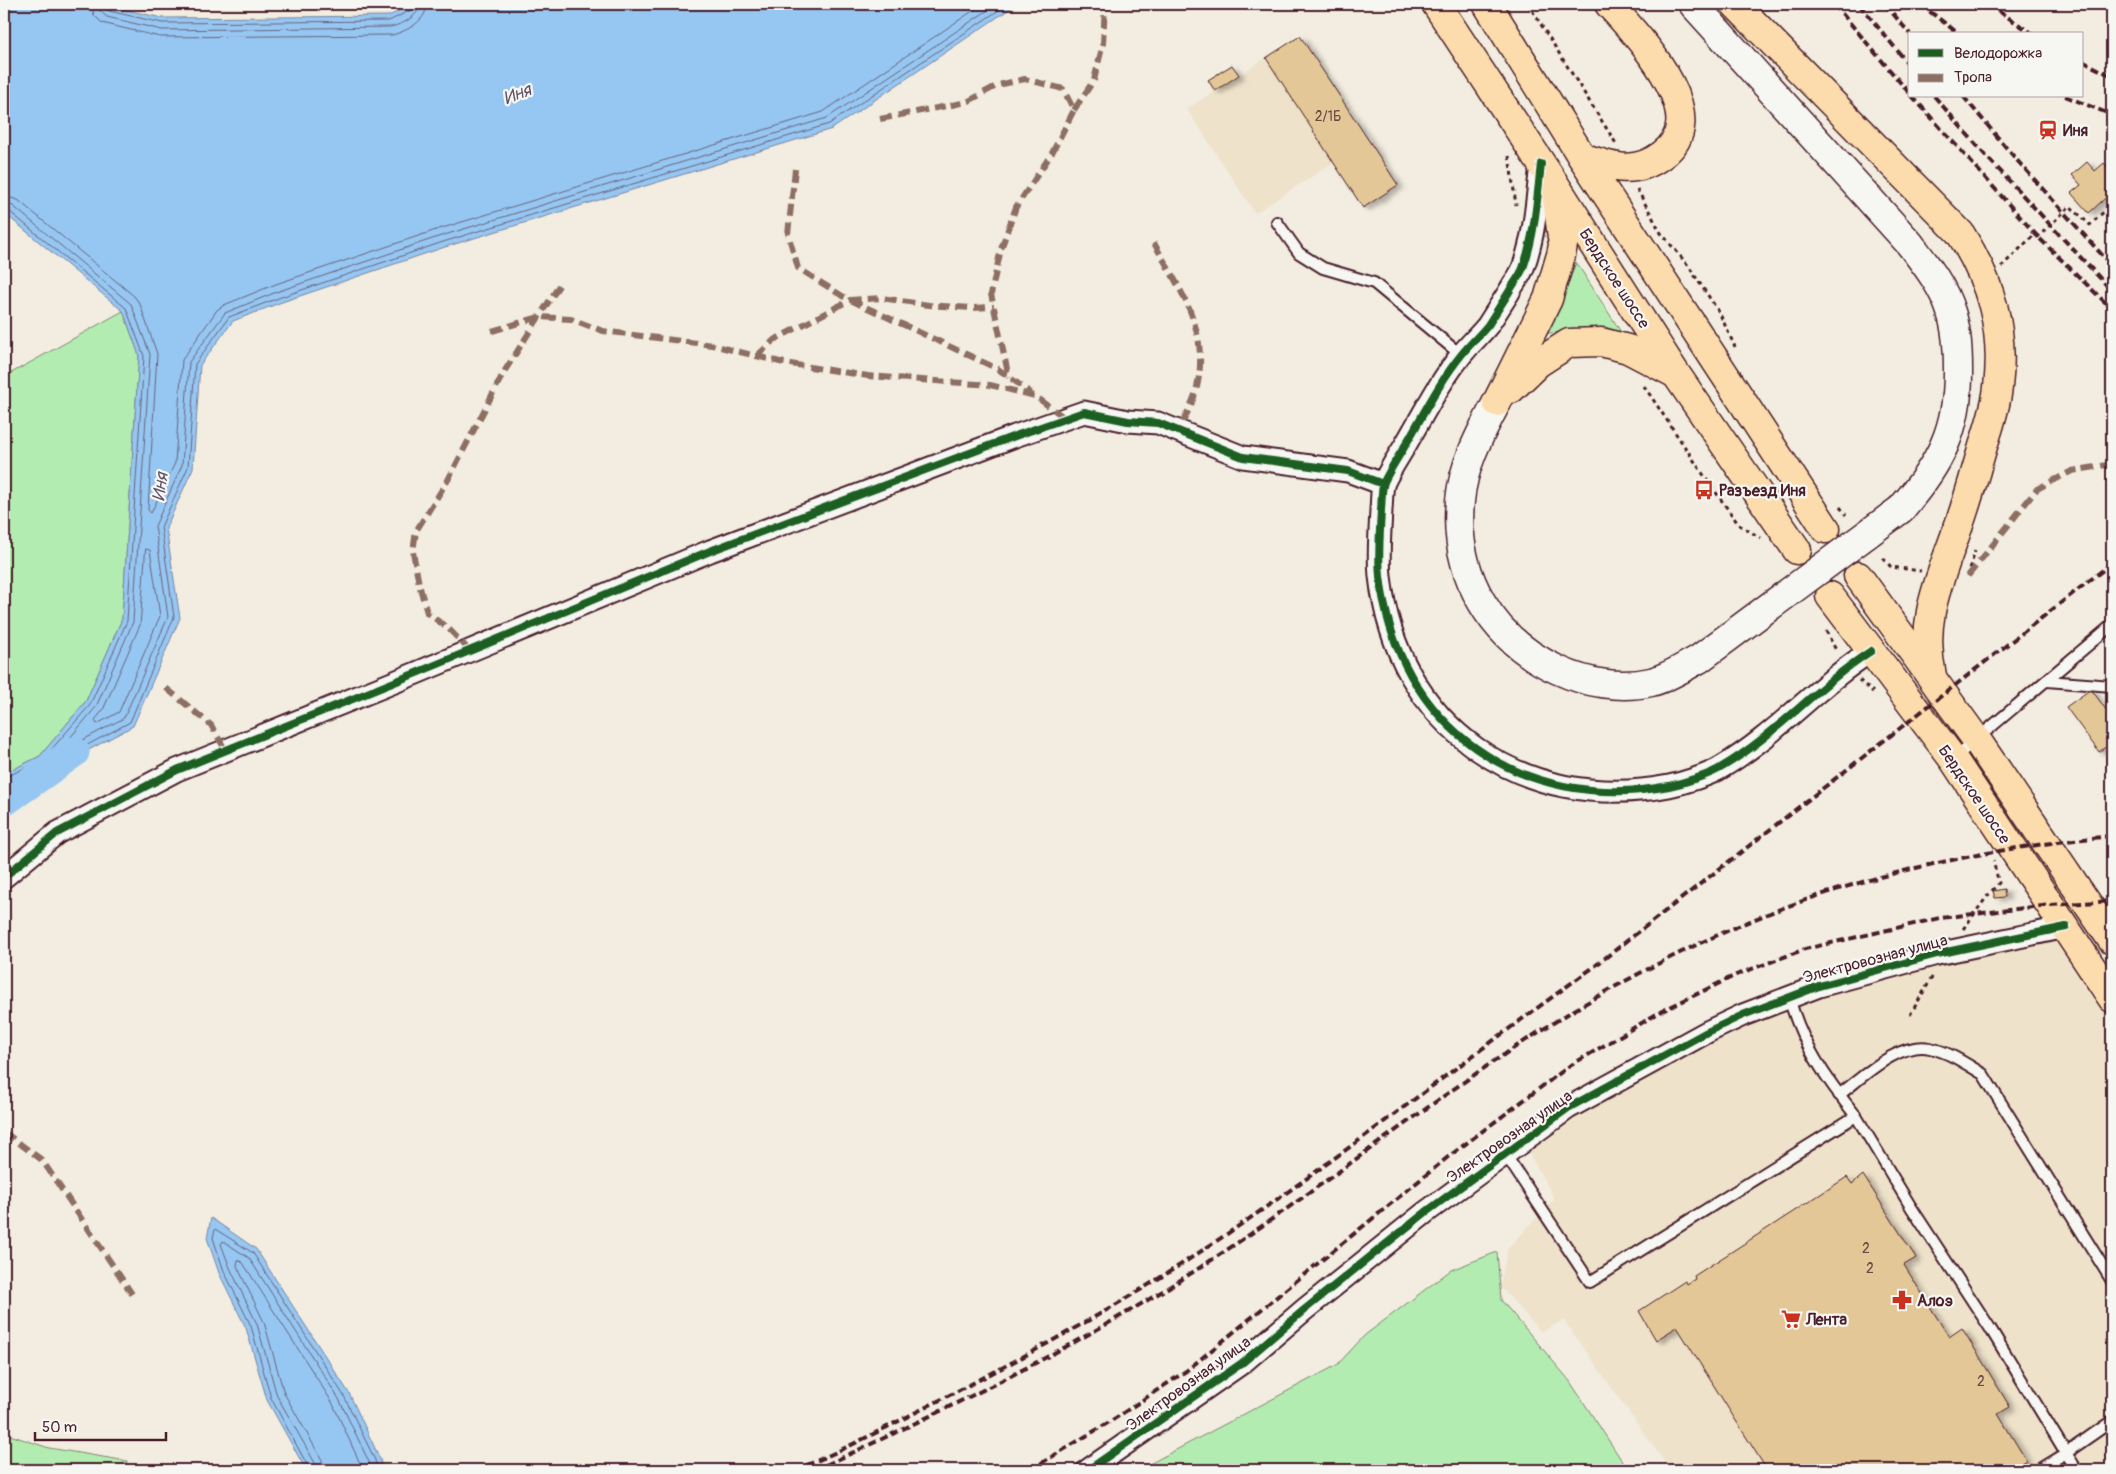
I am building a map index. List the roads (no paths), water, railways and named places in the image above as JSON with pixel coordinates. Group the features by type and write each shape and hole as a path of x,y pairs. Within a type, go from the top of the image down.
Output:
{"highway":[{"name":"Бердское шоссе","path":"1436,4 1676,374 1797,550"},
{"path":"1487,4 1582,158 1836,522"},
{"path":"1582,158 1611,167 1634,169 1654,161 1668,151 1676,138 1681,123 1679,107 1666,73 1609,4"},
{"path":"1735,4 1960,233 1976,258 1993,301 2001,348 1998,389 1971,489 1932,601 1927,653 1932,676"},
{"path":"1497,402 1548,299 1561,255 1563,245 1548,174"},
{"path":"1497,402 1538,363 1568,343 1601,342 1628,349 1676,374"},
{"name":"Бердское шоссе","path":"1858,576 1932,676 2108,927"},
{"name":"Бердское шоссе","path":"1830,596 1953,759 2112,998"}],"main road":[{"path":"1497,402 1479,435 1464,472 1459,525 1468,575 1490,617 1506,636 1524,652 1570,676 1596,683 1623,685 1651,682 1674,673 1699,659 1901,509 1923,484 1940,457 1952,427 1959,395 1958,350 1951,312 1935,276 1910,244 1694,6"}],"street":[{"path":"1548,174 1522,270 1487,326 1461,355 1435,393 1383,484 1378,553 1382,595 1400,655 1420,690 1436,712 1460,737 1482,754 1506,767 1544,782 1583,790 1622,792 1672,786 1720,769 1758,741 1846,667 1871,651"},
{"path":"4,876 57,833 177,770 397,682 710,550 1084,412 1128,421 1158,423 1243,457 1348,471 1383,484"},
{"name":"Электровозная улица","path":"1088,1470 1242,1364 1304,1310 1426,1212 1568,1108 1604,1088 1706,1032 1743,1015 1819,986 1937,954 2066,927"}],"lane":[{"path":"1276,222 1299,253 1323,268 1374,283 1461,355"},
{"path":"1953,759 2112,625"},
{"path":"2047,681 2112,686"},
{"path":"1789,997 1796,1022 1816,1062 1856,1116 1911,1207 1985,1320 2077,1470"},
{"path":"1839,1095 1899,1051 1912,1047 1930,1048 1950,1055 1983,1074 2112,1281"},
{"path":"1505,1154 1590,1282 1856,1116"},
{"path":"2038,1470 2112,1421"}],"water":[{"name":"Иня","path":"4,4 101,4 162,18 389,16 412,4 1017,4 832,129 445,247 282,302 233,321 200,365 193,468 166,528 180,618 133,726 4,796 4,774 40,756 86,701 122,619 139,355 123,311 4,213"},
{"path":"211,1218 256,1249 349,1393 380,1459 382,1470 306,1470 267,1400 246,1328 219,1273 207,1238"}],"waterway":[{"name":"Иня","path":"4,801 74,752"}],"railway":[{"path":"1834,4 1908,92"},
{"path":"1859,4 1908,64"},
{"path":"1885,4 1908,32"},
{"path":"1920,4 1956,32"},
{"path":"1988,4 2030,32"},
{"path":"2084,62 2112,76"},
{"path":"1914,98 2038,237 2112,309"},
{"path":"1936,98 1987,157 2112,291"},
{"path":"1965,98 2015,158 2112,266"},
{"path":"2070,98 2112,115"},
{"path":"795,1470 886,1427 1074,1329 1171,1271 1253,1216 1350,1147 1591,969 2112,563"},
{"path":"815,1470 916,1423 1016,1373 1115,1320 1255,1231 1520,1044 1615,987 1691,947 1770,913 1811,898 1895,873 1982,854 2112,836"},
{"path":"1030,1470 1111,1421 1186,1371 1448,1157 1568,1067 1660,1012 1736,975 1805,949 1940,918 2050,905 2112,901"}],"place":[{"name":"Иня","path":"2048,130"},
{"name":"Разъезд Иня","path":"1704,490"},
{"name":"Алоэ","path":"1902,1300"},
{"name":"Лента","path":"1791,1319"}]}
